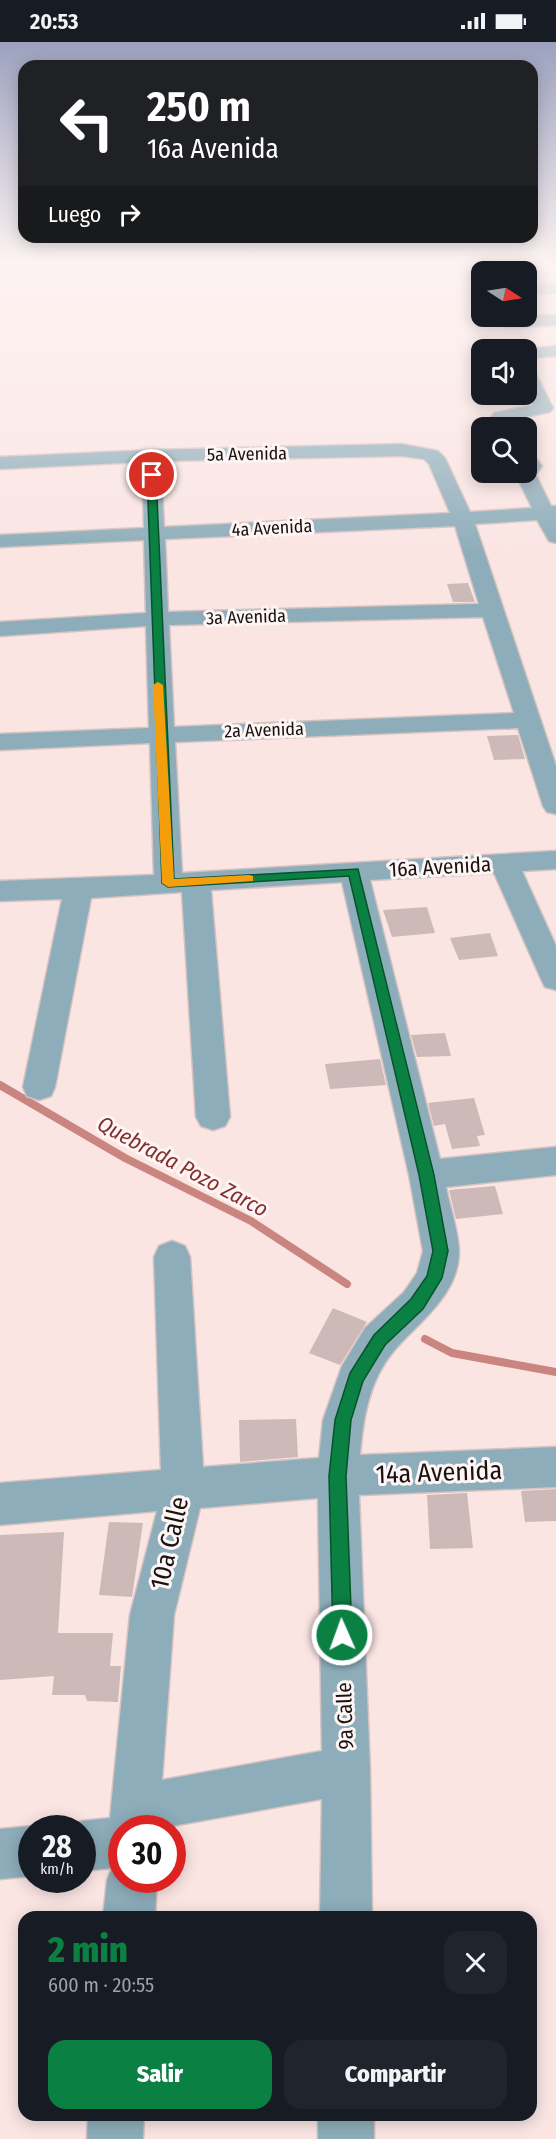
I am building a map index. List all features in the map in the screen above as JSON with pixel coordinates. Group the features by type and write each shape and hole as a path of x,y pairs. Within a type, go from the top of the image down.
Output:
{"street":[{"path":"500,417 544,408 537,394"},
{"name":"5a Avenida","path":"0,463 151,456 421,452 431,455 438,462 463,519"},
{"path":"151,456 160,734 213,1117"},
{"path":"537,463 556,465"},
{"path":"531,483 550,512 556,537"},
{"name":"4a Avenida","path":"0,541 463,519 550,512"},
{"path":"463,519 556,806"},
{"name":"3a Avenida","path":"0,629 155,619 493,610"},
{"name":"2a Avenida","path":"0,742 527,720"},
{"name":"16a Avenida","path":"0,891 78,889 556,860"},
{"path":"504,863 556,979"},
{"name":"9a Calle","path":"346,1911 346,1772 338,1476 343,1420 356,1379 379,1340 417,1304 434,1278 441,1251 426,1175 354,872"},
{"path":"39,1087 78,889"},
{"path":"426,1175 556,1161"},
{"name":"10a Calle","path":"131,1815 152,1615 183,1490 172,1257"},
{"name":"14a Avenida","path":"0,1504 338,1476 556,1467"},
{"path":"174,1815 346,1772"},
{"path":"0,1854 18,1852"},
{"path":"129,1911 131,1893"},
{"path":"115,2139 116,2121"},
{"path":"346,2121 346,2139"}],"building":[{"path":"468,583 475,602 453,602 447,584"},
{"path":"518,735 525,759 494,760 487,736"},
{"path":"427,907 435,933 392,937 383,910"},
{"path":"490,933 498,956 459,960 450,938"},
{"path":"445,1033 451,1056 417,1057 411,1035"},
{"path":"380,1059 386,1085 330,1089 325,1064"},
{"path":"474,1098 485,1135 477,1136 480,1146 452,1149 445,1124 434,1126 428,1103"},
{"path":"495,1186 503,1214 456,1219 449,1190"},
{"path":"333,1308 367,1322 340,1365 309,1353"},
{"path":"296,1419 298,1457 240,1462 239,1420"},
{"path":"556,1489 556,1521 525,1522 521,1491"},
{"path":"467,1493 473,1548 430,1549 427,1495"},
{"path":"109,1522 143,1523 132,1597 99,1595"},
{"path":"64,1532 58,1633 113,1633 110,1666 121,1666 118,1702 87,1701 85,1695 52,1695 54,1676 0,1680 0,1535"}],"waterway":[{"name":"Quebrada Pozo Zarco","path":"3,1087 0,1085 125,1158 251,1221 347,1284"},
{"name":"Quebrada Pozo Zarco","path":"425,1339 452,1353 556,1372"}],"slow traffic":[{"path":"158,685 168,883 249,878"}],"route":[{"path":"152,475 155,619 168,883 354,872 426,1175 441,1251 434,1278 417,1304 379,1340 356,1379 343,1420 338,1476 342,1635"}]}
